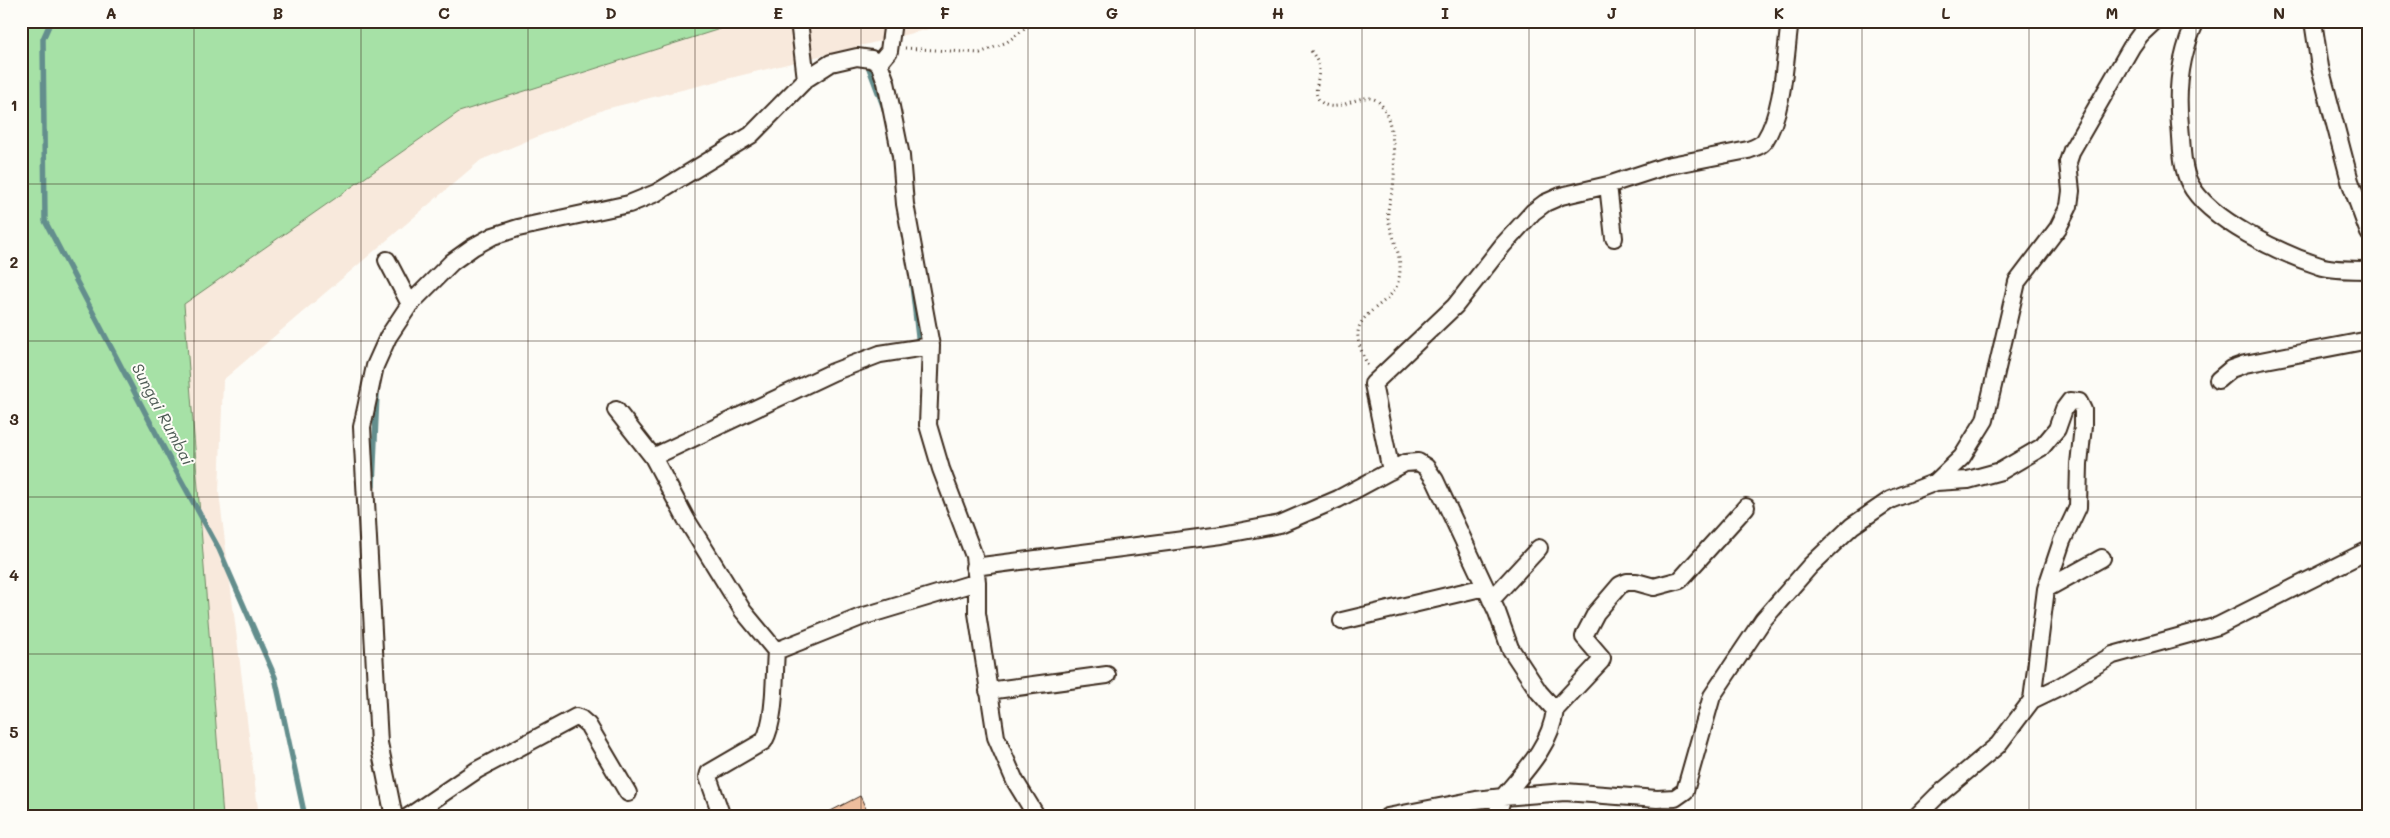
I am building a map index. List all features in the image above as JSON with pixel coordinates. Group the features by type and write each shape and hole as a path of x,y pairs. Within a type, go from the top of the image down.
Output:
{"street":[{"path":"799,21 806,79"},
{"path":"893,21 884,57 886,82 901,156 907,213 931,346 928,425 941,469 974,556 977,614 996,737 1030,815"},
{"path":"1390,471 1374,384 1455,306 1502,246 1538,207 1561,196 1608,185 1666,166 1748,150 1760,145 1765,140 1774,118 1790,21"},
{"path":"1936,482 1962,457 1985,420 2017,282 2058,228 2069,206 2071,192 2068,158 2132,46 2140,35 2155,21"},
{"path":"2196,21 2182,56 2178,102 2186,172 2196,194 2213,211 2259,240 2321,267 2369,270"},
{"path":"2313,21 2320,67 2350,181 2369,233"},
{"path":"394,817 379,743 362,427 375,366 388,337 410,304 452,262 473,246 493,236 518,228 629,204 656,193 751,135 806,79 831,63 844,59 884,57"},
{"path":"1608,185 1614,238"},
{"path":"387,260 410,304"},
{"path":"2218,380 2230,369 2245,364 2369,340"},
{"path":"653,457 833,372 880,354 931,346"},
{"path":"1387,817 1503,797 1565,792 1675,798 1685,791 1712,696 1768,613 1810,566 1852,526 1890,500 1936,482 1968,480 2001,471 2042,448 2057,429 2064,409 2070,401 2079,402 2083,410 2083,426 2079,464 2078,508 2062,541 2046,589 2032,700"},
{"path":"616,410 653,457 686,519 743,611 776,651 772,710 767,737 764,741 709,773 708,777 721,814"},
{"path":"776,651 861,617 976,575 1280,524 1338,499 1405,463 1418,462 1426,467 1435,480 1488,594 1510,648 1539,692 1555,710"},
{"path":"1496,817 1503,797 1534,760 1553,727 1555,710 1601,661 1602,658 1584,637 1596,613 1620,585 1627,582 1636,582 1654,587 1680,580 1746,507"},
{"path":"1342,621 1488,594 1539,548"},
{"path":"1916,817 1937,796 1998,745 2032,700 2060,687 2113,655 2218,626 2369,550"},
{"path":"2046,589 2102,558"},
{"path":"988,691 1107,675"},
{"path":"408,817 478,770 576,717 581,718 588,725 628,793"}],"path":[{"path":"884,57 897,47 980,53 1007,42 1035,21"},
{"path":"1311,51 1318,64 1316,94 1319,101 1326,106 1336,106 1366,97 1373,98 1382,105 1391,130 1394,171 1388,215 1400,264 1398,282 1393,292 1364,318 1359,326 1358,333 1358,339 1374,384"}],"shaded area":[{"path":"21,21 961,21 605,109 481,160 223,380 219,493 259,817 21,817"}],"green space":[{"path":"21,21 745,21 459,112 184,304 223,817 21,817"}],"building":[{"path":"860,796 870,817 819,817"}],"waterway":[{"name":"Sungai Rumbai","path":"51,21 43,39 45,221 170,460 219,549 275,677 305,817"},
{"path":"869,68 884,108"},
{"path":"912,285 919,345"},
{"path":"373,486 377,393"}]}
